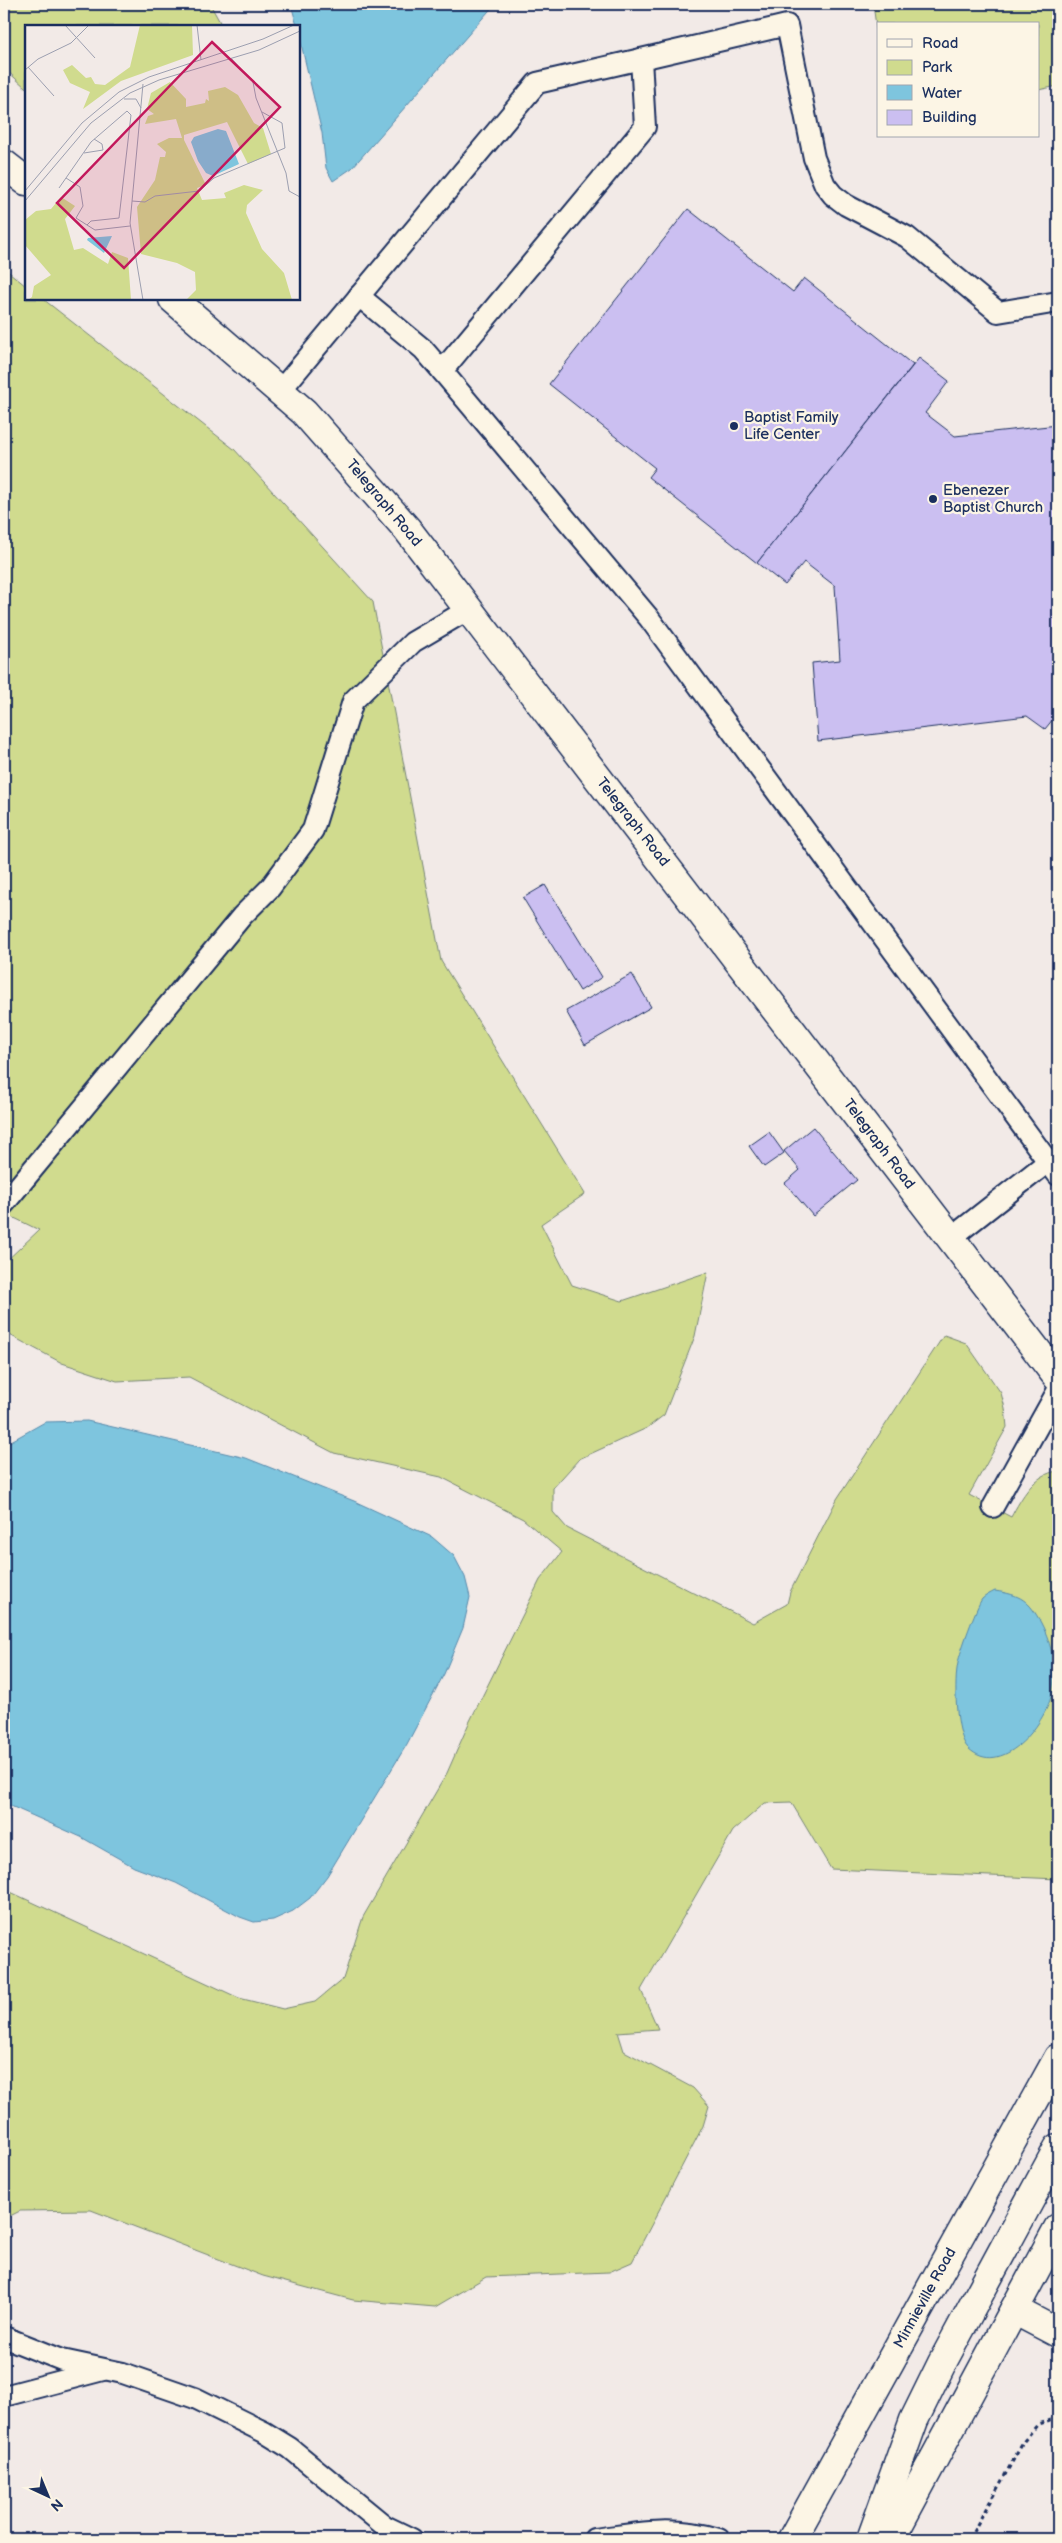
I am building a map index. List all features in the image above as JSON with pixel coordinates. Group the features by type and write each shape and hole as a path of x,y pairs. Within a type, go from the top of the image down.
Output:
{"main road":[{"path":"4,164 25,180"},
{"name":"Telegraph Road","path":"174,300 304,412 406,529 1058,1378"},
{"name":"Minnieville Road","path":"792,2539 1058,2058"},
{"path":"871,2539 914,2420 942,2363 1058,2148"},
{"path":"892,2539 1058,2228"},
{"path":"1014,2310 1058,2333"}],"lane":[{"path":"280,390 537,82 787,25 814,158 825,185 832,195 846,205 907,237 998,312 1058,302"},
{"path":"442,371 645,127 641,58"},
{"path":"359,296 423,349 649,618 1053,1168 951,1238"},
{"path":"4,1204 242,916 270,888 313,830 353,701 413,642 469,609"},
{"path":"993,1507 1058,1390"},
{"path":"4,2337 62,2360 106,2369 195,2398 264,2432 290,2448 385,2526 412,2539"},
{"path":"4,2396 106,2369"},
{"path":"594,2539 667,2530 684,2531 719,2539"}],"path":[{"path":"969,2539 1018,2450 1038,2424 1056,2418 1053,2403 1058,2390"}],"green space":[{"path":"4,4 210,4 221,25 25,25 25,87 4,68"},
{"path":"873,4 1058,4 1058,86 1040,90 1040,22 877,22 877,34"},
{"path":"4,268 25,285 25,300 44,300 234,449 373,602 441,961 585,1194 541,1224 572,1285 622,1301 708,1272 695,1336 664,1415 647,1428 579,1459 553,1488 553,1512 567,1528 753,1623 787,1604 790,1592 837,1499 944,1335 966,1343 1001,1393 1005,1408 1007,1427 969,1495 1011,1517 1024,1494 1035,1482 1050,1473 1058,1471 1058,1879 831,1869 791,1802 765,1803 733,1831 641,1990 658,2029 618,2032 624,2051 693,2088 709,2106 703,2126 632,2262 609,2272 486,2277 435,2307 353,2300 263,2276 91,2210 20,2211 4,2219 4,1889 239,1998 283,2009 315,2002 343,1979 363,1917 447,1773 469,1723 540,1580 562,1552 523,1519 441,1477 334,1453 189,1377 117,1381 62,1363 4,1332 4,1263 39,1230 4,1213"}],"water":[{"path":"291,4 495,4 352,168 333,181 326,168 322,133 300,39 300,25 297,25"},
{"path":"87,1421 246,1458 354,1501 432,1537 454,1556 465,1577 470,1597 463,1628 444,1674 407,1744 327,1876 310,1898 293,1911 273,1920 254,1922 240,1917 176,1883 134,1867 81,1837 4,1803 4,1445 45,1422"},
{"path":"995,1591 1018,1597 1032,1609 1048,1639 1053,1657 1054,1675 1052,1693 1041,1720 1020,1744 1007,1753 994,1757 981,1756 968,1748 964,1741 958,1720 956,1682 959,1657 976,1611 982,1599"}],"building":[{"name":"Baptist Family Life Center","path":"688,209 793,292 804,278 913,365 757,563 648,477 655,468 549,384"},
{"name":"Ebenezer Baptist Church","path":"919,358 949,381 925,413 955,436 1058,425 1058,713 1045,729 1027,716 818,741 812,663 840,660 835,586 804,562 785,585 757,563"},
{"path":"545,885 602,977 580,991 523,898"},
{"path":"632,974 651,1007 585,1045 566,1011"},
{"path":"813,1127 857,1180 813,1216 785,1183 800,1170 784,1151"},
{"path":"769,1132 784,1153 764,1167 749,1146"}],"place":[{"name":"Baptist Family Life Center","path":"734,426"},
{"name":"Ebenezer Baptist Church","path":"933,499"}]}
